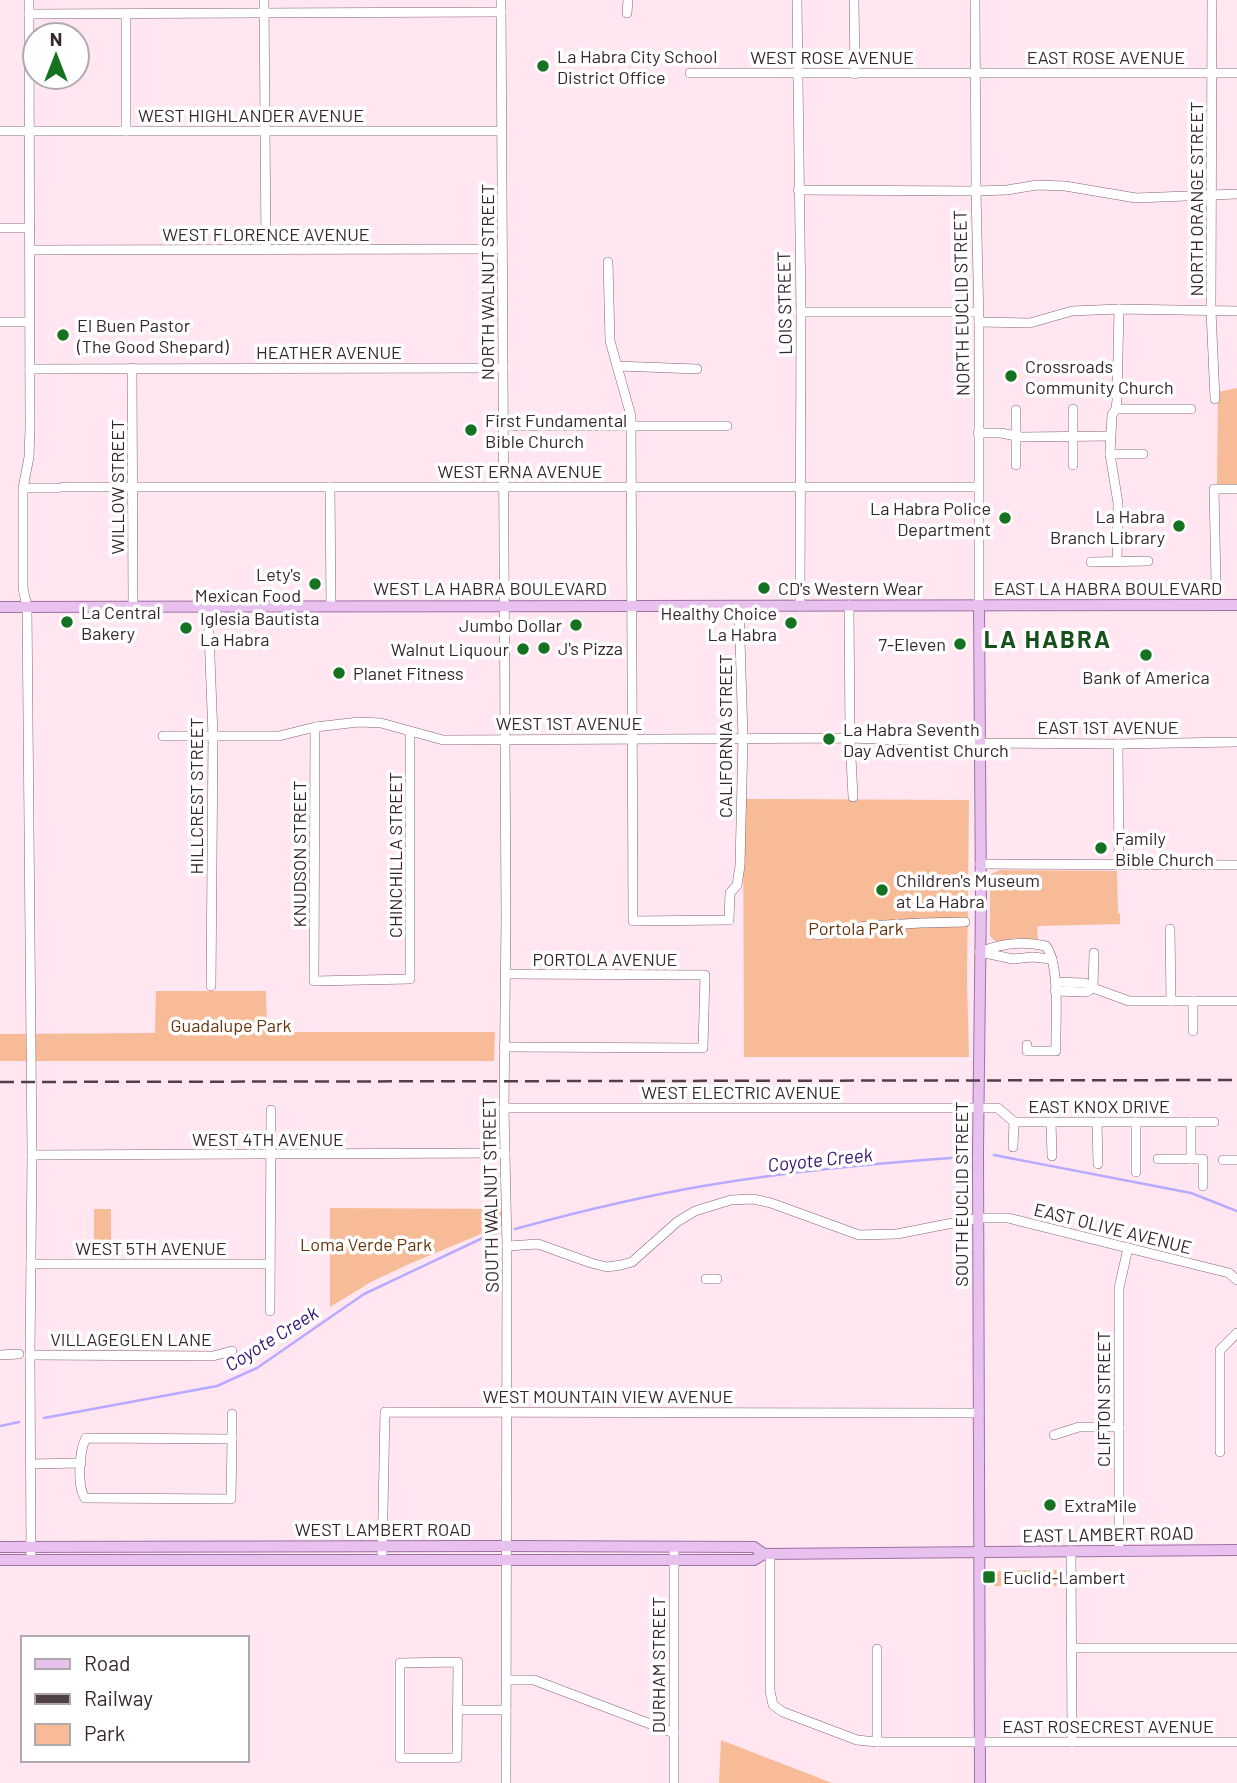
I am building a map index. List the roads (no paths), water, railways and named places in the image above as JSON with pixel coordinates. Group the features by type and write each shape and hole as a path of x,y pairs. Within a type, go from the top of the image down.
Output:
{"main road":[{"name":"WEST LA HABRA BOULEVARD","path":"0,607 979,605"},
{"name":"EAST LA HABRA BOULEVARD","path":"979,605 1237,605"},
{"name":"SOUTH EUCLID STREET","path":"979,605 980,1783"},
{"name":"WEST LAMBERT ROAD","path":"0,1547 754,1547 767,1554"},
{"name":"EAST LAMBERT ROAD","path":"979,1552 1237,1550"},
{"name":"WEST LAMBERT ROAD","path":"0,1560 754,1560 767,1554 979,1552"}],"street":[{"path":"29,0 30,369 29,457 23,488 23,588 27,607 32,1155 31,1560"},
{"path":"264,0 265,249"},
{"name":"NORTH WALNUT STREET","path":"501,0 505,606"},
{"path":"627,13 628,0"},
{"name":"LOIS STREET","path":"797,0 801,313 800,606"},
{"path":"854,0 855,74"},
{"name":"NORTH EUCLID STREET","path":"975,0 979,605"},
{"name":"NORTH ORANGE STREET","path":"1212,0 1211,311 1214,399"},
{"path":"29,14 501,12"},
{"path":"126,14 127,131"},
{"name":"WEST ROSE AVENUE","path":"690,73 975,72"},
{"name":"EAST ROSE AVENUE","path":"975,72 1237,73"},
{"name":"WEST HIGHLANDER AVENUE","path":"0,131 502,131"},
{"path":"798,190 976,191 1037,185 1065,186 1136,198 1237,194"},
{"path":"0,228 30,228"},
{"name":"WEST FLORENCE AVENUE","path":"30,250 502,249"},
{"path":"608,262 610,341 631,416 632,738"},
{"path":"1118,562 1118,503 1110,454 1110,436 1112,415 1116,410 1119,309"},
{"path":"801,313 979,316 1030,323 1072,311 1237,311"},
{"path":"0,322 29,322"},
{"path":"617,366 697,369"},
{"name":"WILLOW STREET","path":"132,368 133,606"},
{"name":"HEATHER AVENUE","path":"30,369 503,368"},
{"path":"1073,409 1073,465"},
{"path":"1116,410 1191,409"},
{"path":"1016,410 1016,465"},
{"path":"504,426 727,426"},
{"path":"978,433 1016,436 1110,436"},
{"path":"1110,454 1143,454"},
{"path":"330,487 331,606"},
{"name":"WEST ERNA AVENUE","path":"23,488 978,487"},
{"path":"1216,582 1214,489 1237,489"},
{"path":"1091,562 1148,561"},
{"name":"HILLCREST STREET","path":"208,606 213,736 211,986"},
{"name":"SOUTH WALNUT STREET","path":"505,606 506,1783"},
{"name":"CALIFORNIA STREET","path":"632,738 633,920 729,920 730,894 737,885 740,866 743,738 739,606"},
{"path":"849,606 853,797"},
{"name":"WEST 1ST AVENUE","path":"163,736 279,736 315,727 370,722 443,740 850,738 979,743"},
{"name":"KNUDSON STREET","path":"315,727 314,981 410,979"},
{"name":"CHINCHILLA STREET","path":"410,732 410,979"},
{"name":"EAST 1ST AVENUE","path":"979,743 1237,742"},
{"path":"1118,744 1119,865"},
{"path":"980,864 1237,865"},
{"path":"817,935 867,926 965,922"},
{"path":"1170,929 1171,1001"},
{"path":"980,953 996,945 1017,943 1046,946 1052,959 1055,987 1056,1051 1027,1051 1027,1045"},
{"path":"980,953 1013,959 1052,959"},
{"path":"1093,988 1094,953"},
{"name":"PORTOLA AVENUE","path":"504,1047 703,1048 705,975 505,974"},
{"path":"1055,987 1086,992 1093,988 1100,989 1129,1001 1237,1001"},
{"path":"1193,1001 1193,1031"},
{"name":"WEST ELECTRIC AVENUE","path":"504,1108 978,1108"},
{"name":"EAST KNOX DRIVE","path":"978,1108 998,1108 1014,1122 1191,1122 1191,1158 1203,1158 1203,1186"},
{"path":"270,1311 271,1110"},
{"path":"1013,1147 1014,1122"},
{"path":"1051,1122 1052,1156"},
{"path":"1097,1122 1098,1164"},
{"path":"1136,1122 1136,1172"},
{"path":"1191,1122 1214,1122"},
{"name":"WEST 4TH AVENUE","path":"32,1155 505,1153"},
{"path":"1158,1159 1191,1158"},
{"path":"1223,1160 1237,1160"},
{"name":"EAST OLIVE AVENUE","path":"507,1246 538,1244 592,1264 607,1267 621,1265 632,1262 677,1222 695,1211 731,1199 753,1199 859,1235 897,1234 978,1218 1008,1218 1229,1273 1237,1280"},
{"name":"CLIFTON STREET","path":"1119,1551 1119,1288 1128,1248"},
{"name":"WEST 5TH AVENUE","path":"31,1264 270,1264"},
{"path":"706,1279 717,1279"},
{"path":"1220,1452 1220,1350 1237,1333"},
{"name":"VILLAGEGLEN LANE","path":"30,1355 213,1356 232,1351"},
{"path":"0,1355 19,1354"},
{"name":"WEST MOUNTAIN VIEW AVENUE","path":"382,1560 384,1412 979,1413"},
{"path":"232,1413 232,1439 231,1499 85,1499 81,1492 82,1444 86,1438 232,1439"},
{"path":"1054,1435 1079,1427 1119,1427"},
{"path":"31,1464 81,1463"},
{"name":"DURHAM STREET","path":"674,1547 674,1783"},
{"path":"1071,1551 1072,1742"},
{"name":"EAST ROSECREST AVENUE","path":"767,1554 770,1691 773,1705 783,1713 858,1740 877,1742 1237,1742"},
{"path":"1072,1648 1237,1648"},
{"path":"877,1649 877,1742"},
{"path":"458,1662 457,1710 457,1758 400,1758 401,1663 458,1662"},
{"path":"507,1680 534,1680 674,1733"},
{"path":"457,1710 506,1710"}],"waterway":[{"name":"Coyote Creek","path":"994,1155 1191,1193 1237,1211"},
{"name":"Coyote Creek","path":"515,1229 679,1190 834,1168 965,1157"},
{"name":"Coyote Creek","path":"44,1418 217,1386 257,1368 364,1294 496,1233"},
{"name":"Coyote Creek","path":"0,1426 19,1422"}],"railway":[{"path":"0,1082 1237,1080"}],"place":[{"name":"La Habra City School District Office","path":"543,66"},
{"name":"El Buen Pastor (The Good Shepard)","path":"63,335"},
{"name":"Crossroads Community Church","path":"1011,376"},
{"name":"First Fundamental Bible Church","path":"471,430"},
{"name":"La Habra Police Department","path":"1005,518"},
{"name":"La Habra Branch Library","path":"1179,526"},
{"name":"Lety's Mexican Food","path":"315,584"},
{"name":"CD's Western Wear","path":"764,588"},
{"name":"La Central Bakery","path":"67,622"},
{"name":"Healthy Choice La Habra","path":"791,623"},
{"name":"Jumbo Dollar","path":"576,625"},
{"name":"Iglesia Bautista La Habra","path":"186,628"},
{"name":"7-Eleven","path":"960,644"},
{"name":"J's Pizza","path":"544,648"},
{"name":"Walnut Liquour","path":"523,649"},
{"name":"Bank of America","path":"1146,655"},
{"name":"Planet Fitness","path":"339,673"},
{"name":"La Habra Seventh Day Adventist Church","path":"829,739"},
{"name":"Family Bible Church","path":"1101,848"},
{"name":"Children's Museum at La Habra","path":"882,890"},
{"name":"ExtraMile","path":"1050,1505"},
{"name":"Euclid-Lambert","path":"989,1577"}],"district":[{"name":"LA HABRA","path":"1048,638"}],"park label":[{"name":"Portola Park","path":"856,928"},
{"name":"Guadalupe Park","path":"231,1025"},
{"name":"Loma Verde Park","path":"366,1244"}]}
